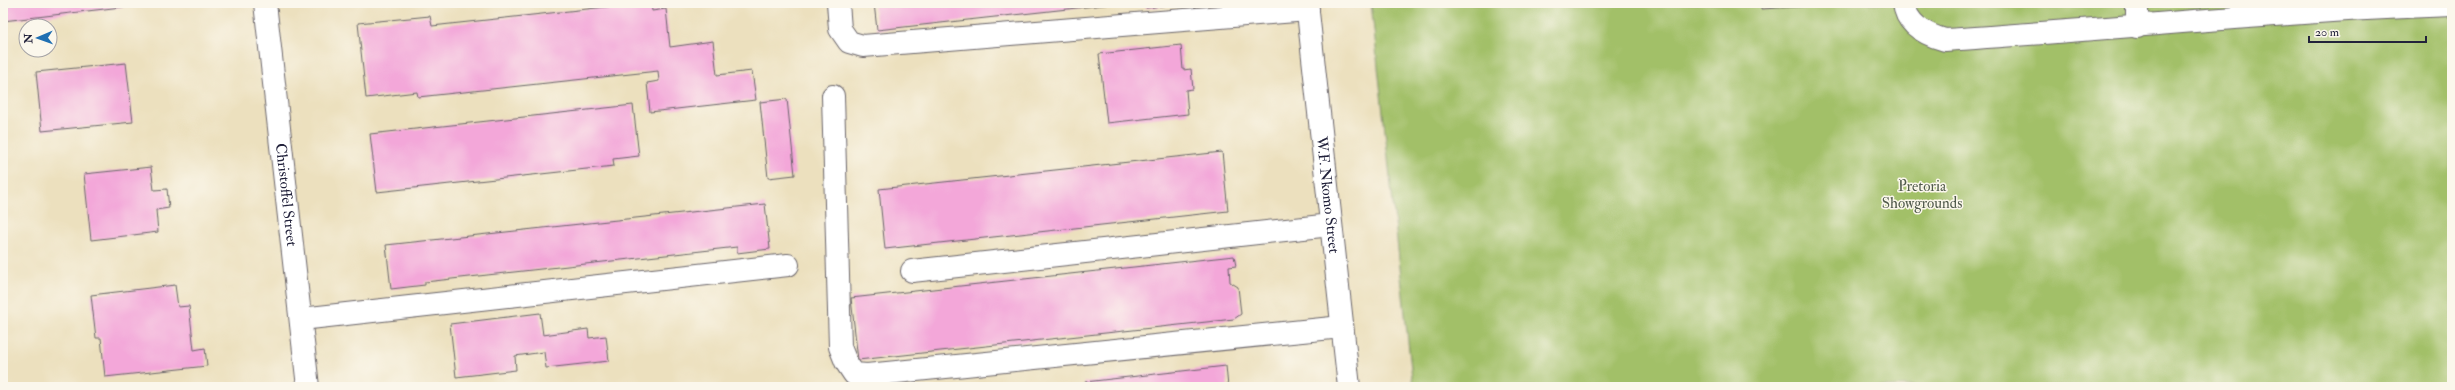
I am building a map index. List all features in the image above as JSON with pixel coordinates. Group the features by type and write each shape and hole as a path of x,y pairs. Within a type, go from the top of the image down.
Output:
{"street":[{"name":"Christoffel Street","path":"265,3 308,387"},
{"path":"838,3 840,29 849,42 863,46 1307,6"},
{"path":"1904,3 1911,20 1917,28 1930,36 1945,40 2137,27 2359,6 2452,5"},
{"path":"2137,3 2137,27"},
{"name":"W.F. Nkomo Street","path":"1307,6 1349,387"},
{"path":"833,96 840,347 846,362 854,374 867,375 1342,326"},
{"path":"912,271 1332,225"},
{"path":"301,320 788,265"}],"green space":[{"name":"Pretoria Showgrounds","path":"1371,3 2452,3 2452,387 1413,387"}],"building":[{"path":"3,3 137,3 138,5 18,18 3,21"},
{"path":"651,3 652,11 666,9 670,47 713,41 717,75 752,71 756,100 650,112 647,83 659,81 658,71 418,97 417,92 366,98 358,23 430,16 432,26"},
{"path":"874,3 1113,3 1113,4 877,30"},
{"path":"1145,3 1177,3 1178,4 1146,8"},
{"path":"1761,3 1816,3 1816,6 1761,9"},
{"path":"1181,45 1183,70 1191,69 1193,89 1186,90 1188,114 1107,123 1099,54"},
{"path":"126,63 133,122 42,131 36,72"},
{"path":"787,99 795,175 768,178 760,102"},
{"path":"633,105 639,156 613,159 614,166 377,192 370,134"},
{"path":"1222,152 1228,211 885,249 879,189"},
{"path":"151,167 154,190 167,189 169,208 156,210 158,232 91,240 84,174"},
{"path":"765,204 770,249 737,253 737,247 425,282 425,285 391,289 386,245"},
{"path":"1234,256 1236,266 1229,267 1230,282 1238,287 1241,314 1234,319 858,360 851,298"},
{"path":"175,285 178,307 189,306 194,350 205,348 207,366 105,377 101,338 96,338 91,295"},
{"path":"540,313 543,335 588,329 589,338 606,336 609,361 546,368 544,352 515,356 516,370 456,377 450,324"},
{"path":"1226,366 1228,387 1085,387 1085,382"}]}
